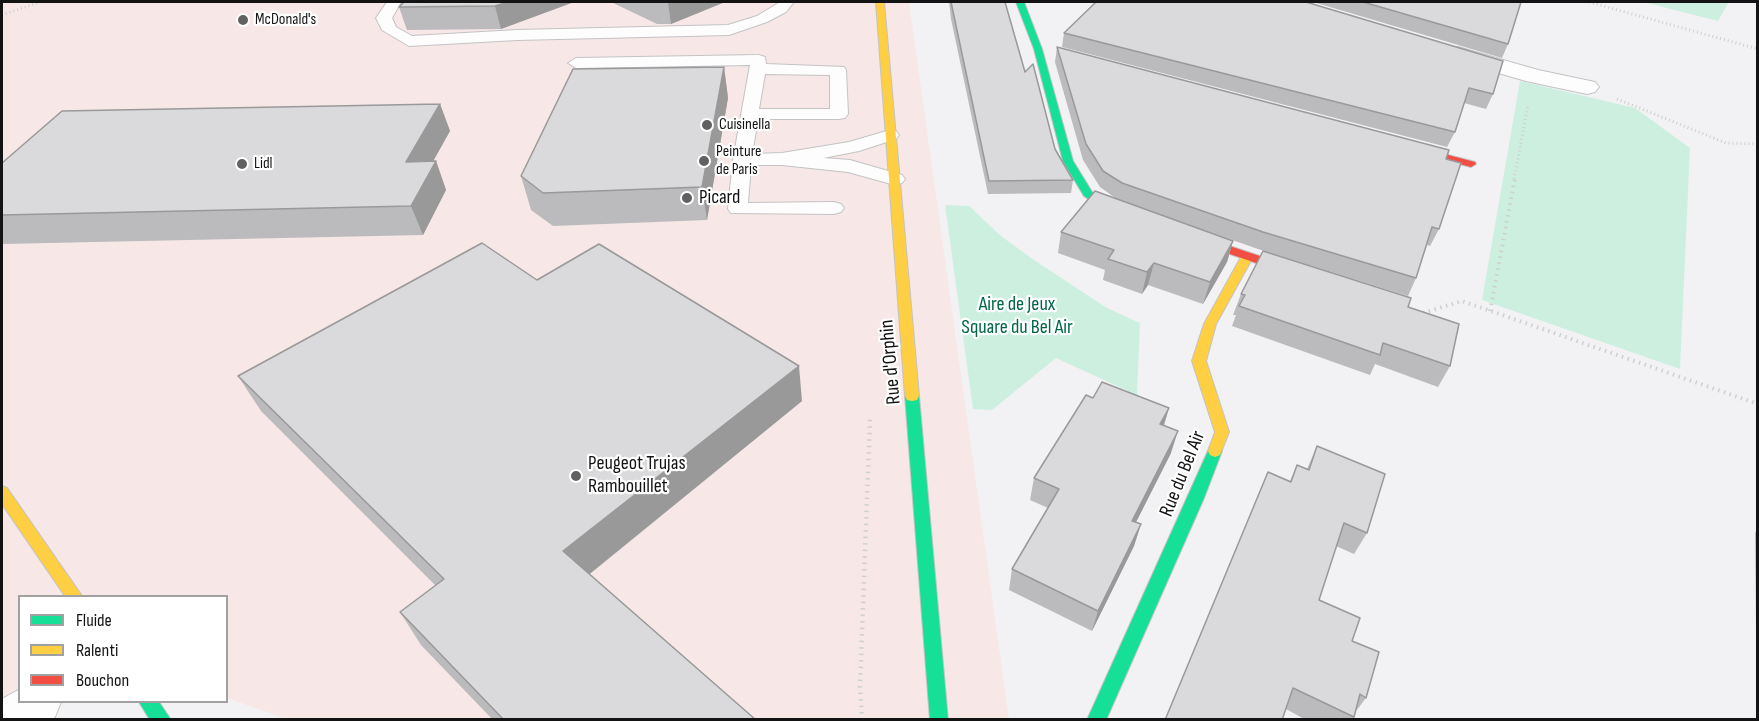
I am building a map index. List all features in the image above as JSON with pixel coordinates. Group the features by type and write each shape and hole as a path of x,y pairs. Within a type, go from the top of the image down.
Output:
{"street":[{"name":"Rue d'Orphin","path":"880,2 939,720"},
{"path":"1020,2 1044,50 1068,161 1088,194 1108,208 1140,219"},
{"path":"1436,47 1534,76 1587,87"},
{"path":"1391,143 1470,164"},
{"path":"1172,231 1313,278"},
{"name":"Rue du Bel Air","path":"1096,720 1196,498 1222,432 1199,362 1210,324 1247,257"},
{"path":"2,492 73,595"},
{"path":"7,720 37,703"},
{"path":"149,703 162,720"}],"lane":[{"path":"394,2 384,18 390,30 409,41 517,35 729,30 762,19 781,9 787,2"},
{"path":"576,63 759,60 742,160 738,209 834,208"},
{"path":"750,114 839,114 838,70 757,69"},
{"path":"782,159 852,147 890,135"},
{"path":"742,160 782,159 850,166 895,179"}],"path":[{"path":"2,15 40,2"},
{"path":"1589,2 1758,49"},
{"path":"1490,311 1534,76"},
{"path":"1587,87 1726,143 1758,144"},
{"path":"1423,312 1462,301 1758,404"}],"shaded area":[{"path":"2,2 909,2 1009,719 286,719 228,698 228,595 18,595 18,703 41,703 10,719 2,719"}],"green space":[{"path":"1643,2 1729,2 1718,21"},
{"path":"1520,81 1635,108 1690,148 1680,369 1482,300"},
{"name":"Aire de Jeux Square du Bel Air","path":"945,205 969,206 1001,236 1034,260 1107,308 1140,323 1137,395 1056,358 992,410 973,409"}],"building":[{"path":"404,2 508,2 495,6 399,7"},
{"path":"951,2 1005,2 1025,72 1033,64 1055,149 1073,180 989,181"},
{"path":"1096,2 1306,2 1503,61 1493,94 1469,88 1455,132 1064,33"},
{"path":"1363,2 1521,2 1508,44"},
{"path":"1057,47 1449,150 1446,159 1461,163 1439,229 1432,227 1416,278 1263,232 1122,183 1103,171 1086,144"},
{"path":"724,67 702,187 543,193 521,176 573,69"},
{"name":"Lidl","path":"440,104 406,162 436,161 411,206 2,215 2,163 62,111"},
{"path":"1095,191 1233,241 1210,282 1154,263 1147,272 1108,259 1114,250 1061,232"},
{"path":"482,243 537,280 599,244 799,366 563,551 756,720 504,720 400,612 444,579 238,376"},
{"path":"1263,251 1411,298 1408,307 1459,324 1450,366 1383,343 1380,355 1239,306 1245,295 1241,294"},
{"path":"1102,382 1169,408 1160,424 1178,431 1132,521 1141,524 1098,611 1012,569 1059,489 1034,478 1086,395 1093,398"},
{"path":"1317,446 1385,474 1367,533 1344,523 1319,600 1360,618 1352,641 1379,652 1366,698 1360,694 1354,717 1293,688 1282,720 1165,720 1268,472 1291,482 1297,465 1309,470"}],"traffic: fast":[{"path":"1020,2 1038,49 1068,161 1088,194 1108,208 1130,216"},
{"path":"912,396 939,720"},
{"path":"1096,720 1215,451"},
{"path":"149,703 162,720"}],"traffic: slow":[{"path":"880,2 912,396"},
{"path":"1215,451 1222,432 1199,361 1210,324 1247,257"},
{"path":"2,492 73,595"}],"traffic: jam":[{"path":"1402,146 1471,164"},
{"path":"1187,236 1301,274"}],"place":[{"name":"McDonald's","path":"243,20"},
{"name":"Cuisinella","path":"707,125"},
{"name":"Peinture de Paris","path":"704,161"},
{"name":"Lidl","path":"242,164"},
{"name":"Picard","path":"687,198"},
{"name":"Peugeot Trujas Rambouillet","path":"576,476"}]}
